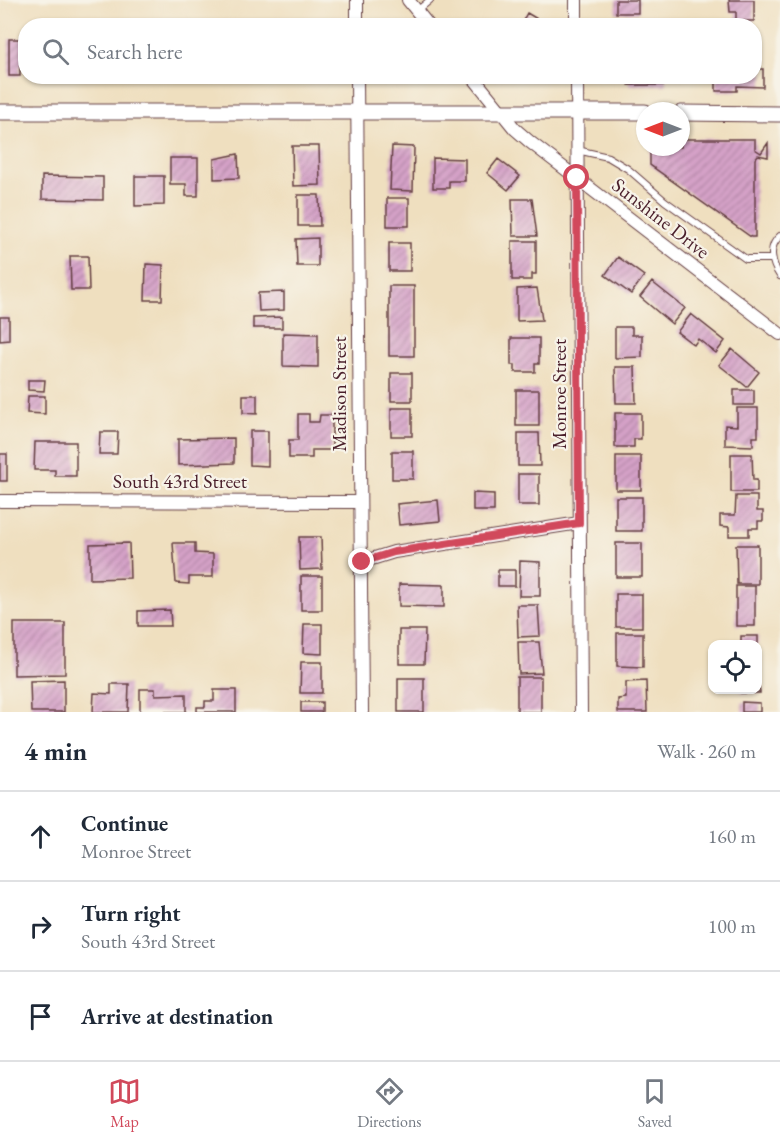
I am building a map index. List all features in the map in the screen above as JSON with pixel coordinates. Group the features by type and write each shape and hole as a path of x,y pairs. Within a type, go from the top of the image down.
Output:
{"street":[{"path":"357,0 357,18"},
{"path":"408,0 423,18"},
{"path":"576,0 576,18"},
{"name":"Madison Street","path":"357,84 362,712"},
{"name":"Sunshine Drive","path":"478,84 515,129 780,334"},
{"name":"Monroe Street","path":"577,84 581,712"},
{"path":"0,112 636,112"},
{"path":"690,112 780,114"},
{"name":"South 43rd Street","path":"0,501 359,502"},
{"path":"362,562 394,552 579,523"}],"lane":[{"path":"417,11 430,0"},
{"path":"576,150 608,157 746,259 772,259"},
{"path":"780,236 771,248 772,259 780,276"}],"building":[{"path":"616,0 638,0 638,13 616,13"},
{"path":"729,0 754,0 754,18 736,18 736,12 730,12"},
{"path":"527,13 536,18 524,18"},
{"path":"9,39 18,39 18,76 9,76"},
{"path":"763,69 763,87 737,86 737,91 716,91 716,84 762,84"},
{"path":"629,84 666,84 666,85"},
{"path":"690,139 755,139 755,149 761,153 768,143 768,157 758,155 755,159 755,237 751,237 650,165 650,156 690,156"},
{"path":"292,146 319,146 320,185 293,186"},
{"path":"392,146 414,147 413,191 390,190"},
{"path":"238,154 239,178 214,179 214,159"},
{"path":"170,158 198,158 198,196 186,196 186,184 170,184"},
{"path":"433,158 465,159 465,181 449,181 449,188 433,188"},
{"path":"498,159 520,176 508,190 487,173"},
{"path":"42,176 103,177 103,200 42,199"},
{"path":"135,176 164,176 164,205 135,206"},
{"path":"298,195 319,195 320,226 298,226"},
{"path":"387,198 409,198 409,226 387,226"},
{"path":"512,199 532,199 537,236 513,236"},
{"path":"318,238 318,266 297,266 296,239"},
{"path":"512,241 536,241 536,274 532,274 532,280 512,280"},
{"path":"389,243 410,243 410,271 389,271"},
{"path":"70,256 88,256 89,290 71,290"},
{"path":"618,257 644,276 631,294 605,275"},
{"path":"146,264 163,265 162,300 145,300"},
{"path":"652,282 685,308 672,324 640,297"},
{"path":"389,286 414,286 414,356 389,356"},
{"path":"537,288 542,320 517,321 517,289"},
{"path":"284,292 284,310 259,311 258,293"},
{"path":"691,314 725,341 716,353 698,339 694,345 677,332"},
{"path":"0,317 9,317 9,340 0,341"},
{"path":"282,317 282,328 253,328 253,318"},
{"path":"615,327 632,327 632,335 642,335 642,357 615,358"},
{"path":"283,333 318,334 318,367 283,366"},
{"path":"511,338 539,338 539,364 535,364 535,372 515,372 515,365 511,365"},
{"path":"732,349 759,372 747,387 719,365"},
{"path":"615,367 635,367 636,403 616,403"},
{"path":"391,373 412,373 412,401 391,401"},
{"path":"28,380 45,380 44,391 28,390"},
{"path":"516,390 539,390 539,426 516,426"},
{"path":"734,390 754,390 754,405 734,405"},
{"path":"243,395 257,395 257,414 243,413"},
{"path":"28,396 45,396 45,414 27,413"},
{"path":"391,408 412,408 412,436 391,436"},
{"path":"737,408 758,408 758,437 753,437 753,446 725,445 725,425 737,426"},
{"path":"615,413 641,413 641,439 634,439 634,447 615,447"},
{"path":"298,414 309,414 309,422 319,422 320,415 332,415 332,450 312,450 312,458 289,458 289,440 298,440"},
{"path":"250,431 268,431 268,466 250,465"},
{"path":"100,432 118,432 117,454 99,454"},
{"path":"518,433 539,433 540,466 518,466"},
{"path":"234,438 234,463 178,465 178,439"},
{"path":"35,442 76,442 76,476 55,476 55,470 34,470"},
{"path":"392,451 413,451 413,479 392,479"},
{"path":"0,454 7,454 7,481 0,481"},
{"path":"731,454 752,454 753,480 757,480 757,492 731,492"},
{"path":"616,456 641,456 641,490 616,490"},
{"path":"518,474 539,474 539,505 518,505"},
{"path":"473,493 494,494 494,511 473,511"},
{"path":"736,496 757,496 757,511 763,511 763,521 758,521 758,528 749,528 749,536 729,536 729,527 720,526 720,515 735,515"},
{"path":"616,497 642,497 642,531 616,531"},
{"path":"438,500 440,521 399,525 397,504"},
{"path":"299,537 321,537 322,569 300,570"},
{"path":"129,543 130,578 90,579 90,544"},
{"path":"173,543 195,543 195,553 213,554 213,577 189,577 189,584 176,583"},
{"path":"616,543 642,543 642,577 616,577"},
{"path":"736,545 758,545 758,584 737,584"},
{"path":"520,561 540,562 540,596 519,596"},
{"path":"498,570 515,570 515,586 498,586"},
{"path":"301,576 322,576 322,610 301,610"},
{"path":"399,584 444,585 444,607 399,606"},
{"path":"736,586 755,586 755,626 736,626"},
{"path":"616,594 642,594 642,627 616,627"},
{"path":"517,605 538,605 540,636 518,637"},
{"path":"170,610 171,626 138,626 138,611"},
{"path":"14,623 65,623 65,674 14,675"},
{"path":"304,624 322,624 322,654 303,653"},
{"path":"399,630 425,630 424,664 399,664"},
{"path":"617,633 643,633 643,667 617,666"},
{"path":"741,636 758,636 758,640 741,640"},
{"path":"518,642 539,642 542,673 519,674"},
{"path":"301,662 322,662 322,693 300,693"},
{"path":"517,677 541,677 541,712 517,712"},
{"path":"398,678 424,678 424,712 398,712"},
{"path":"64,680 64,712 31,712 30,681"},
{"path":"646,681 647,712 618,712 618,699 626,698 626,682"},
{"path":"111,684 129,684 128,712 93,712 94,693 111,694"},
{"path":"140,689 155,689 155,695 186,694 186,712 140,712"},
{"path":"214,690 236,690 236,712 197,712 197,707 205,707 205,701 214,701"},
{"path":"301,702 322,702 322,712 301,712"},
{"path":"742,702 760,703 760,712 742,712"}],"route":[{"path":"362,562 394,552 579,523 577,178"}]}
